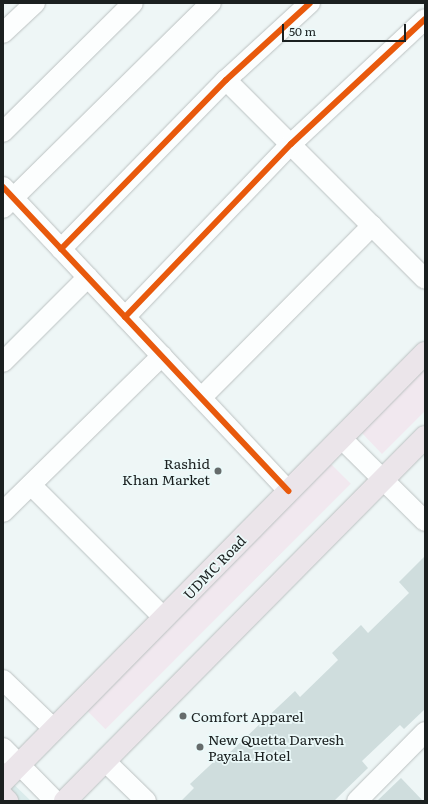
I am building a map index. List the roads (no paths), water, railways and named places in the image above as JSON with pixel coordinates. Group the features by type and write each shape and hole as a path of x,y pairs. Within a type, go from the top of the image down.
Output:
{"main road":[{"name":"UDMC Road","path":"3,781 425,353"},
{"path":"65,801 106,762 382,478 425,437"},
{"path":"3,797 7,801"}],"street":[{"path":"5,26 35,3"},
{"path":"3,132 133,3"},
{"path":"211,3 6,198 62,249 288,491"},
{"path":"62,249 226,80 310,3"},
{"path":"125,317 291,144 425,18"},
{"path":"226,80 425,280"},
{"path":"201,398 372,226"},
{"path":"3,362 88,277"},
{"path":"3,512 162,356"},
{"path":"341,438 425,521"},
{"path":"31,485 164,618"},
{"path":"3,680 54,729"},
{"path":"357,801 425,732"},
{"path":"3,748 55,801"},
{"path":"106,762 146,801"}],"place":[{"name":"Rashid Khan Market","path":"218,471"},
{"name":"Comfort Apparel","path":"183,716"},
{"name":"New Quetta Darvesh Payala Hotel","path":"200,747"}]}
